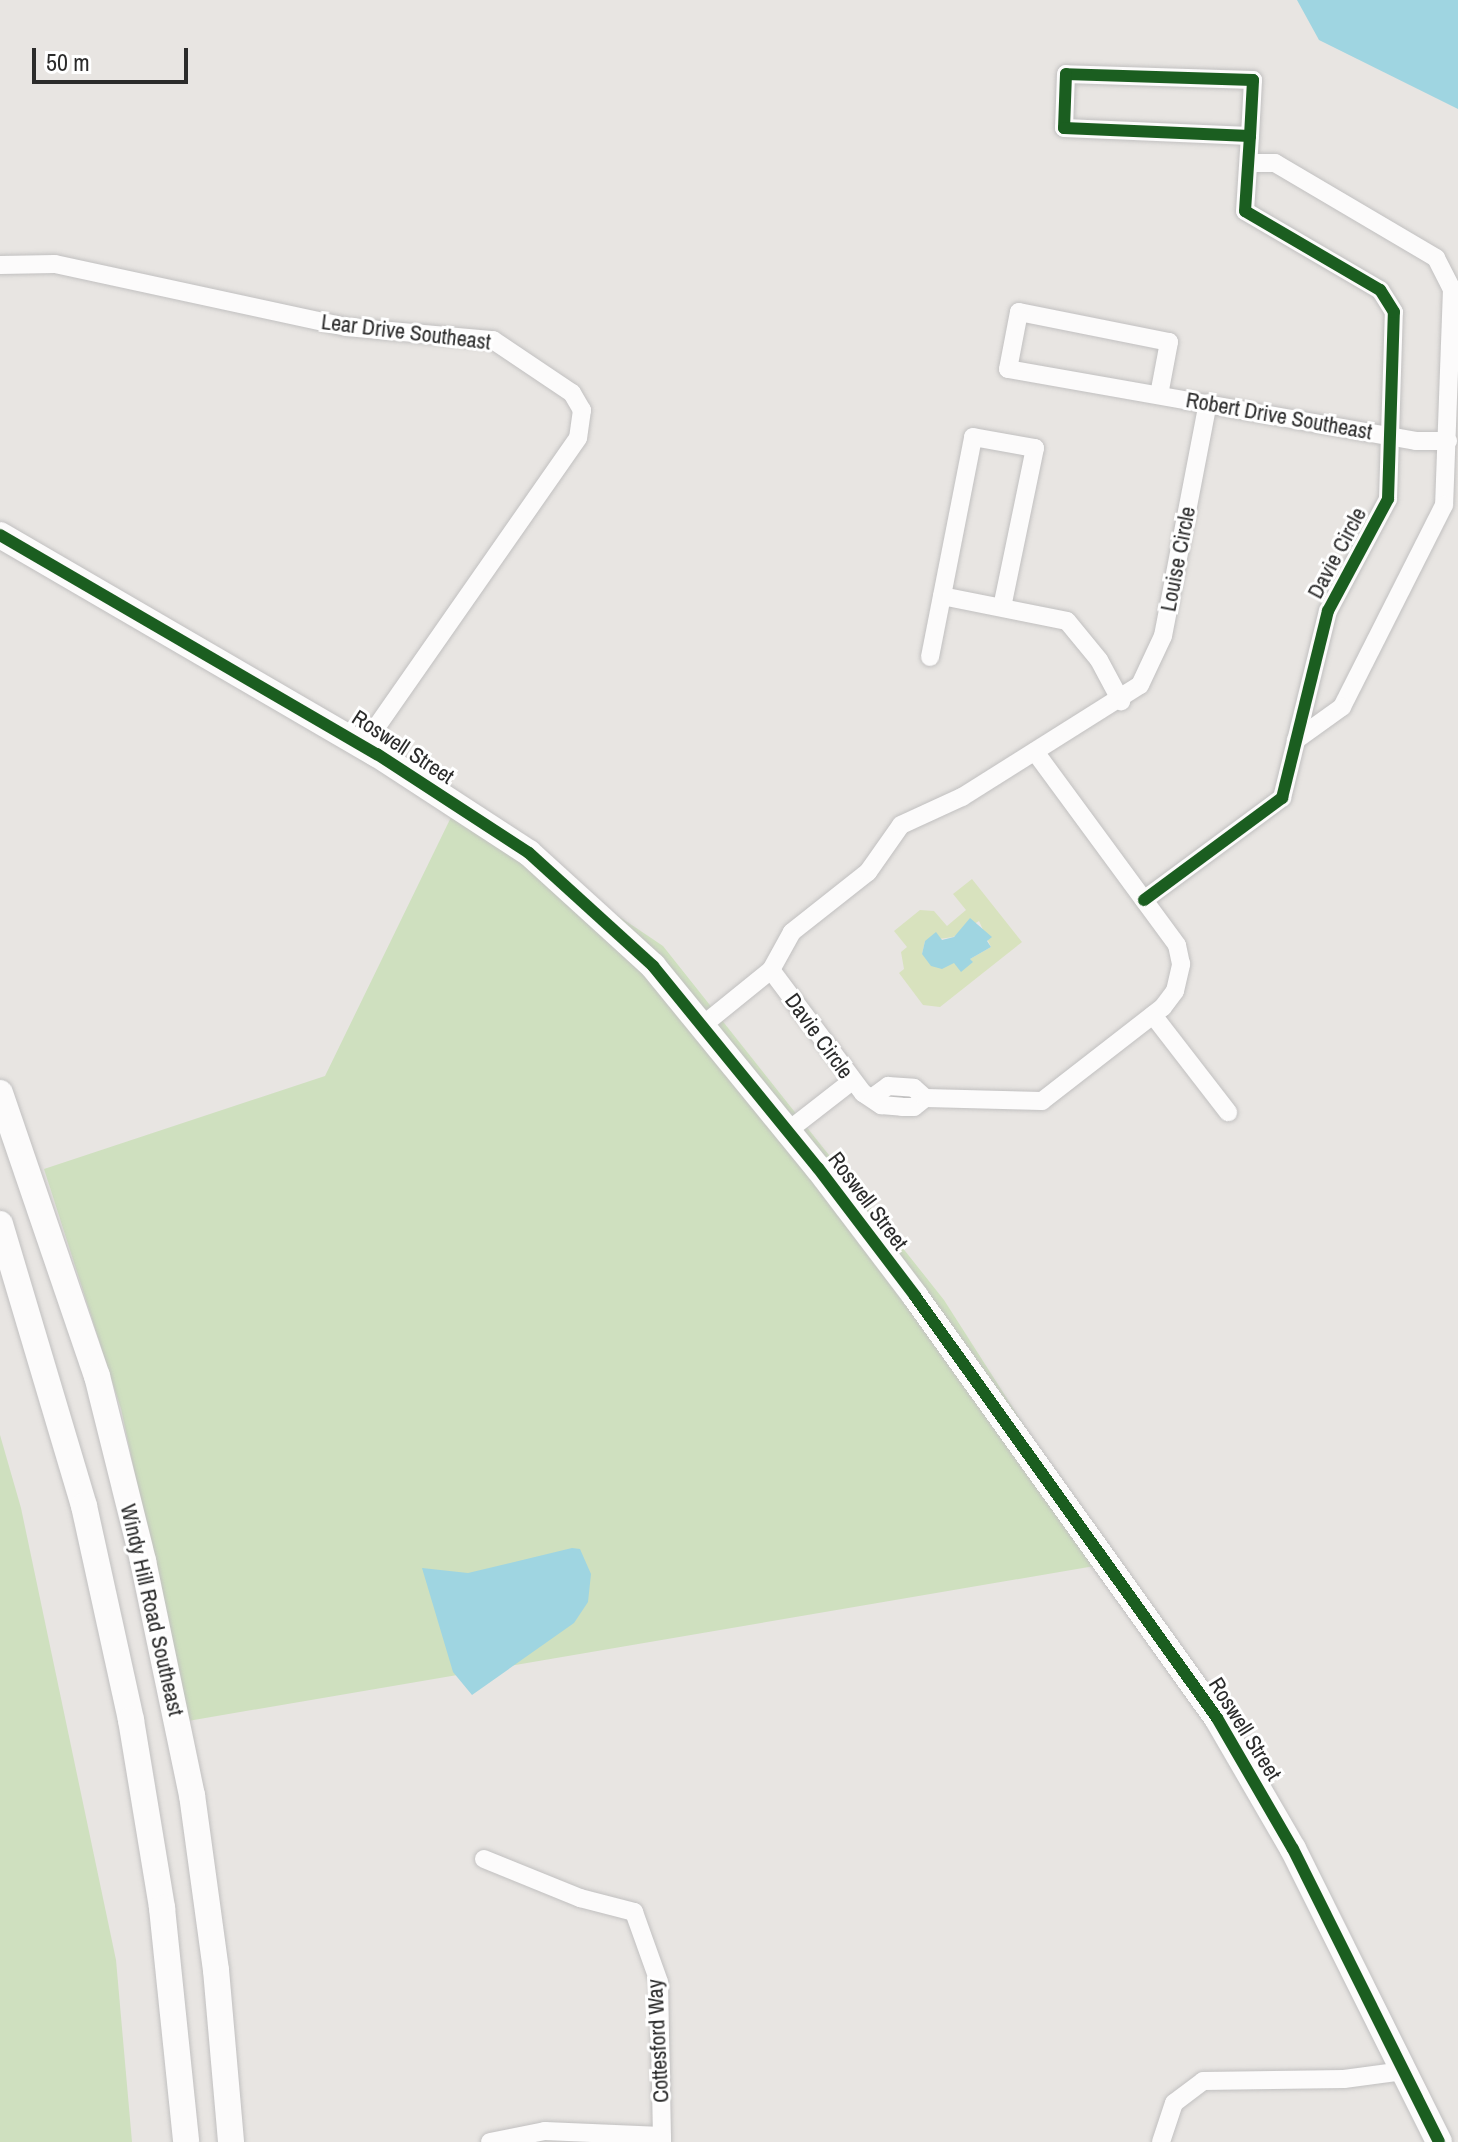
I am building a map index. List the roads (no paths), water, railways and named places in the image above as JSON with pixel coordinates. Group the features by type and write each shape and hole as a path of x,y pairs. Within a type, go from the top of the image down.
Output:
{"street":[{"name":"Davie Circle","path":"771,970 852,1081 873,1097 881,1086 898,1086 914,1088 925,1098 1042,1101 1153,1015 1175,991 1180,954 1144,900 1282,798 1328,611 1388,499 1394,312 1389,300 1245,211 1249,163 1253,80 1066,74 1064,128 1250,136"},
{"path":"1249,163 1275,163 1445,267 1452,289 1444,505 1342,707 1296,740"},
{"name":"Lear Drive Southeast","path":"0,265 55,264 332,324 493,340 572,393 582,410 578,438 364,745"},
{"name":"Robert Drive Southeast","path":"1159,395 1169,342 1019,312 1008,369 1390,436 1448,441"},
{"name":"Louise Circle","path":"771,970 792,932 868,872 901,825 962,797 1121,701 1149,671 1163,636 1208,403"},
{"path":"930,657 973,437 1035,448 1002,607"},
{"name":"Roswell Street","path":"0,535 364,745 561,880 653,966 789,1130 1048,1476 1217,1718 1293,1849 1439,2142"},
{"path":"942,596 1057,617 1076,627 1121,701"},
{"path":"1035,752 1144,900"},
{"path":"703,1025 771,970"},
{"path":"1153,1015 1228,1112"},
{"path":"789,1130 852,1081"},
{"name":"Windy Hill Road Southeast","path":"0,1093 97,1376 143,1561 192,1795 218,1984 231,2142"},
{"name":"Windy Hill Road Southeast","path":"0,1224 84,1506 131,1720 162,1908 186,2142"},
{"name":"Cottesford Way","path":"484,1859 580,1898 634,1912 659,1982 662,2139"},
{"path":"1144,2142 1161,2142 1174,2103 1203,2081 1344,2079 1403,2071"},
{"path":"490,2142 545,2131 662,2139"}],"water":[{"path":"1297,0 1458,0 1458,109 1319,40"},
{"path":"970,918 992,937 987,941 991,947 970,959 973,962 961,972 954,963 942,969 931,966 922,954 925,941 936,932 942,940 954,937"},
{"path":"572,1548 580,1549 591,1574 588,1602 574,1623 472,1695 453,1672 422,1568 468,1573"}]}
